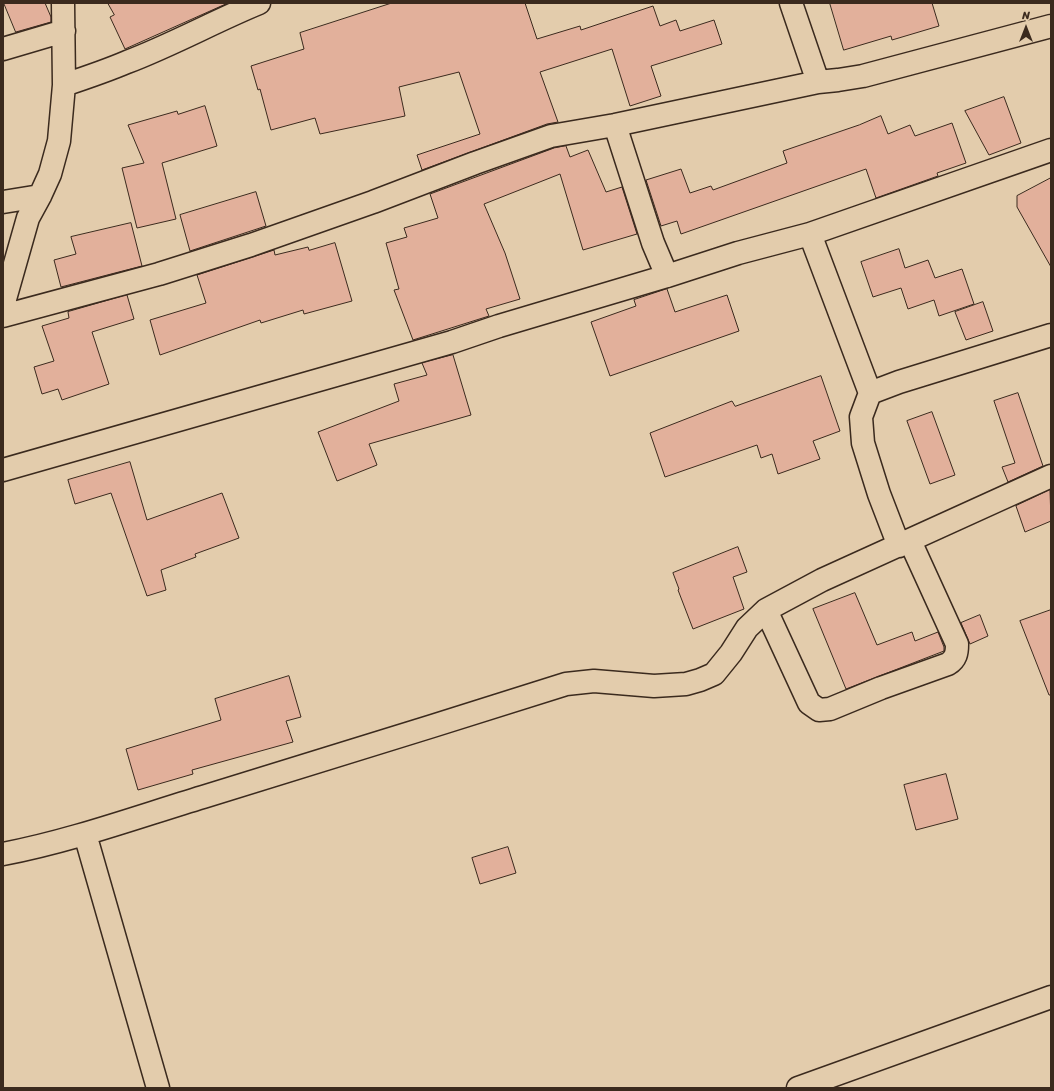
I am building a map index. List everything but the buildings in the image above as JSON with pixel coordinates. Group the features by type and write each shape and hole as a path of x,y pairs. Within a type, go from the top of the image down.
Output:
{"street":[{"path":"3,306 28,218 50,174 59,141 64,85 63,3"},
{"path":"64,85 128,62 259,3"},
{"path":"791,3 818,82"},
{"path":"3,316 159,274 252,245 551,136 615,125 818,82 863,76 1051,26"},
{"path":"3,49 64,31"},
{"path":"615,125 653,243 667,276"},
{"path":"3,470 452,342 499,326 667,276 738,253 810,234 1051,150"},
{"path":"3,202 40,196"},
{"path":"766,610 809,703 819,710 830,709 881,688 948,664 953,661 956,654 957,644 878,494 862,443 862,417 870,393 810,234"},
{"path":"870,393 899,382 1051,335"},
{"path":"3,854 85,834 346,754 566,684 594,681 654,686 686,684 700,680 714,674 731,653 747,628 766,610 822,580 1051,476"},
{"path":"85,834 158,1088"},
{"path":"798,1088 1051,998"}]}
